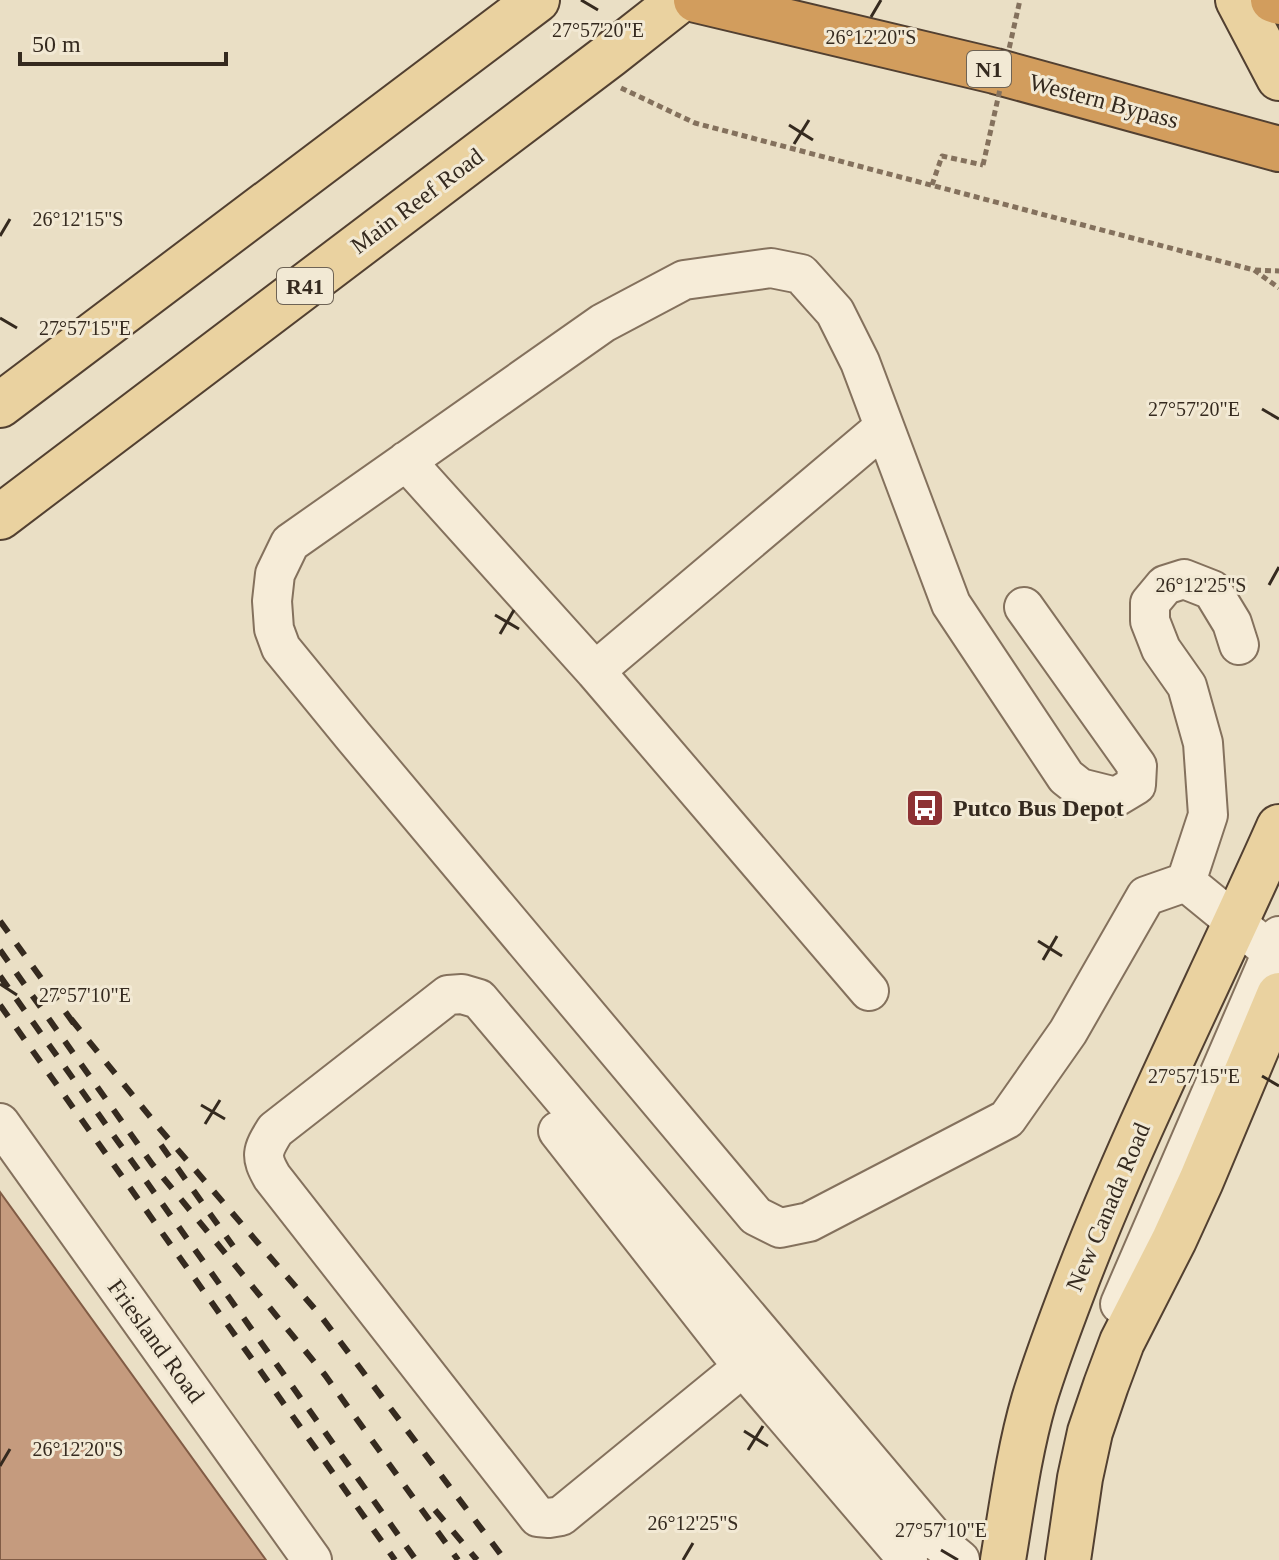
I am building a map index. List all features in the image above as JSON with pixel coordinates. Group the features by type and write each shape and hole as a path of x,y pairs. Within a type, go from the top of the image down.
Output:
{"highway":[{"name":"Western Bypass","path":"696,0 995,71 1279,149"},
{"path":"1273,0 1279,2"}],"main road":[{"name":"Main Reef Road","path":"0,517 680,0"},
{"path":"1238,0 1279,78"},
{"path":"0,405 528,7"},
{"name":"New Canada Road","path":"1068,1560 1080,1478 1090,1432 1106,1385 1122,1342 1201,1181 1265,950 1279,827"},
{"name":"New Canada Road","path":"1003,1560 1034,1400 1098,1225 1156,1093 1265,950"}],"lane":[{"path":"1261,0 1279,36"},
{"path":"1024,607 1137,766 1136,785 1116,797 1080,788 1066,777 951,604 860,362 835,312 801,274 771,268 684,280 603,323 290,543 275,574 272,601 274,629 281,648 756,1216 780,1228 809,1222 1007,1119 1068,1032 1146,896 1186,882"},
{"path":"595,671 884,427"},
{"path":"406,461 595,671 869,991"},
{"path":"1186,882 1208,815 1203,743 1187,686 1161,649 1150,621 1150,603 1165,585 1184,579 1212,590 1232,623 1239,645"},
{"name":"New Canada Road","path":"1048,1560 1063,1466 1085,1387 1265,950 1279,858"},
{"path":"1186,882 1265,950"},
{"name":"New Canada Road","path":"1021,1560 1053,1396 1080,1313 1196,1038 1265,950"},
{"path":"743,1367 561,1516 538,1517 272,1177 263,1160 265,1146 275,1130 448,995 462,994 479,999 937,1541 960,1560"},
{"path":"448,995 743,1367 908,1560"},
{"name":"Friesland Road","path":"0,1123 312,1560"}],"path":[{"path":"932,185 942,156 983,165 1020,0"},
{"path":"598,64 695,123 1254,270 1279,271"},
{"path":"1254,270 1279,288"}],"building":[{"path":"0,1192 266,1560 0,1560"}],"railway":[{"path":"0,921 77,1028"},
{"path":"0,950 152,1164 325,1375 458,1560"},
{"path":"0,976 416,1560"},
{"path":"0,1005 395,1560"},
{"path":"71,1019 160,1129 320,1315 505,1560"},
{"path":"161,1145 233,1246"},
{"path":"435,1510 477,1560"}],"place":[{"name":"Putco Bus Depot","path":"925,808"}]}
